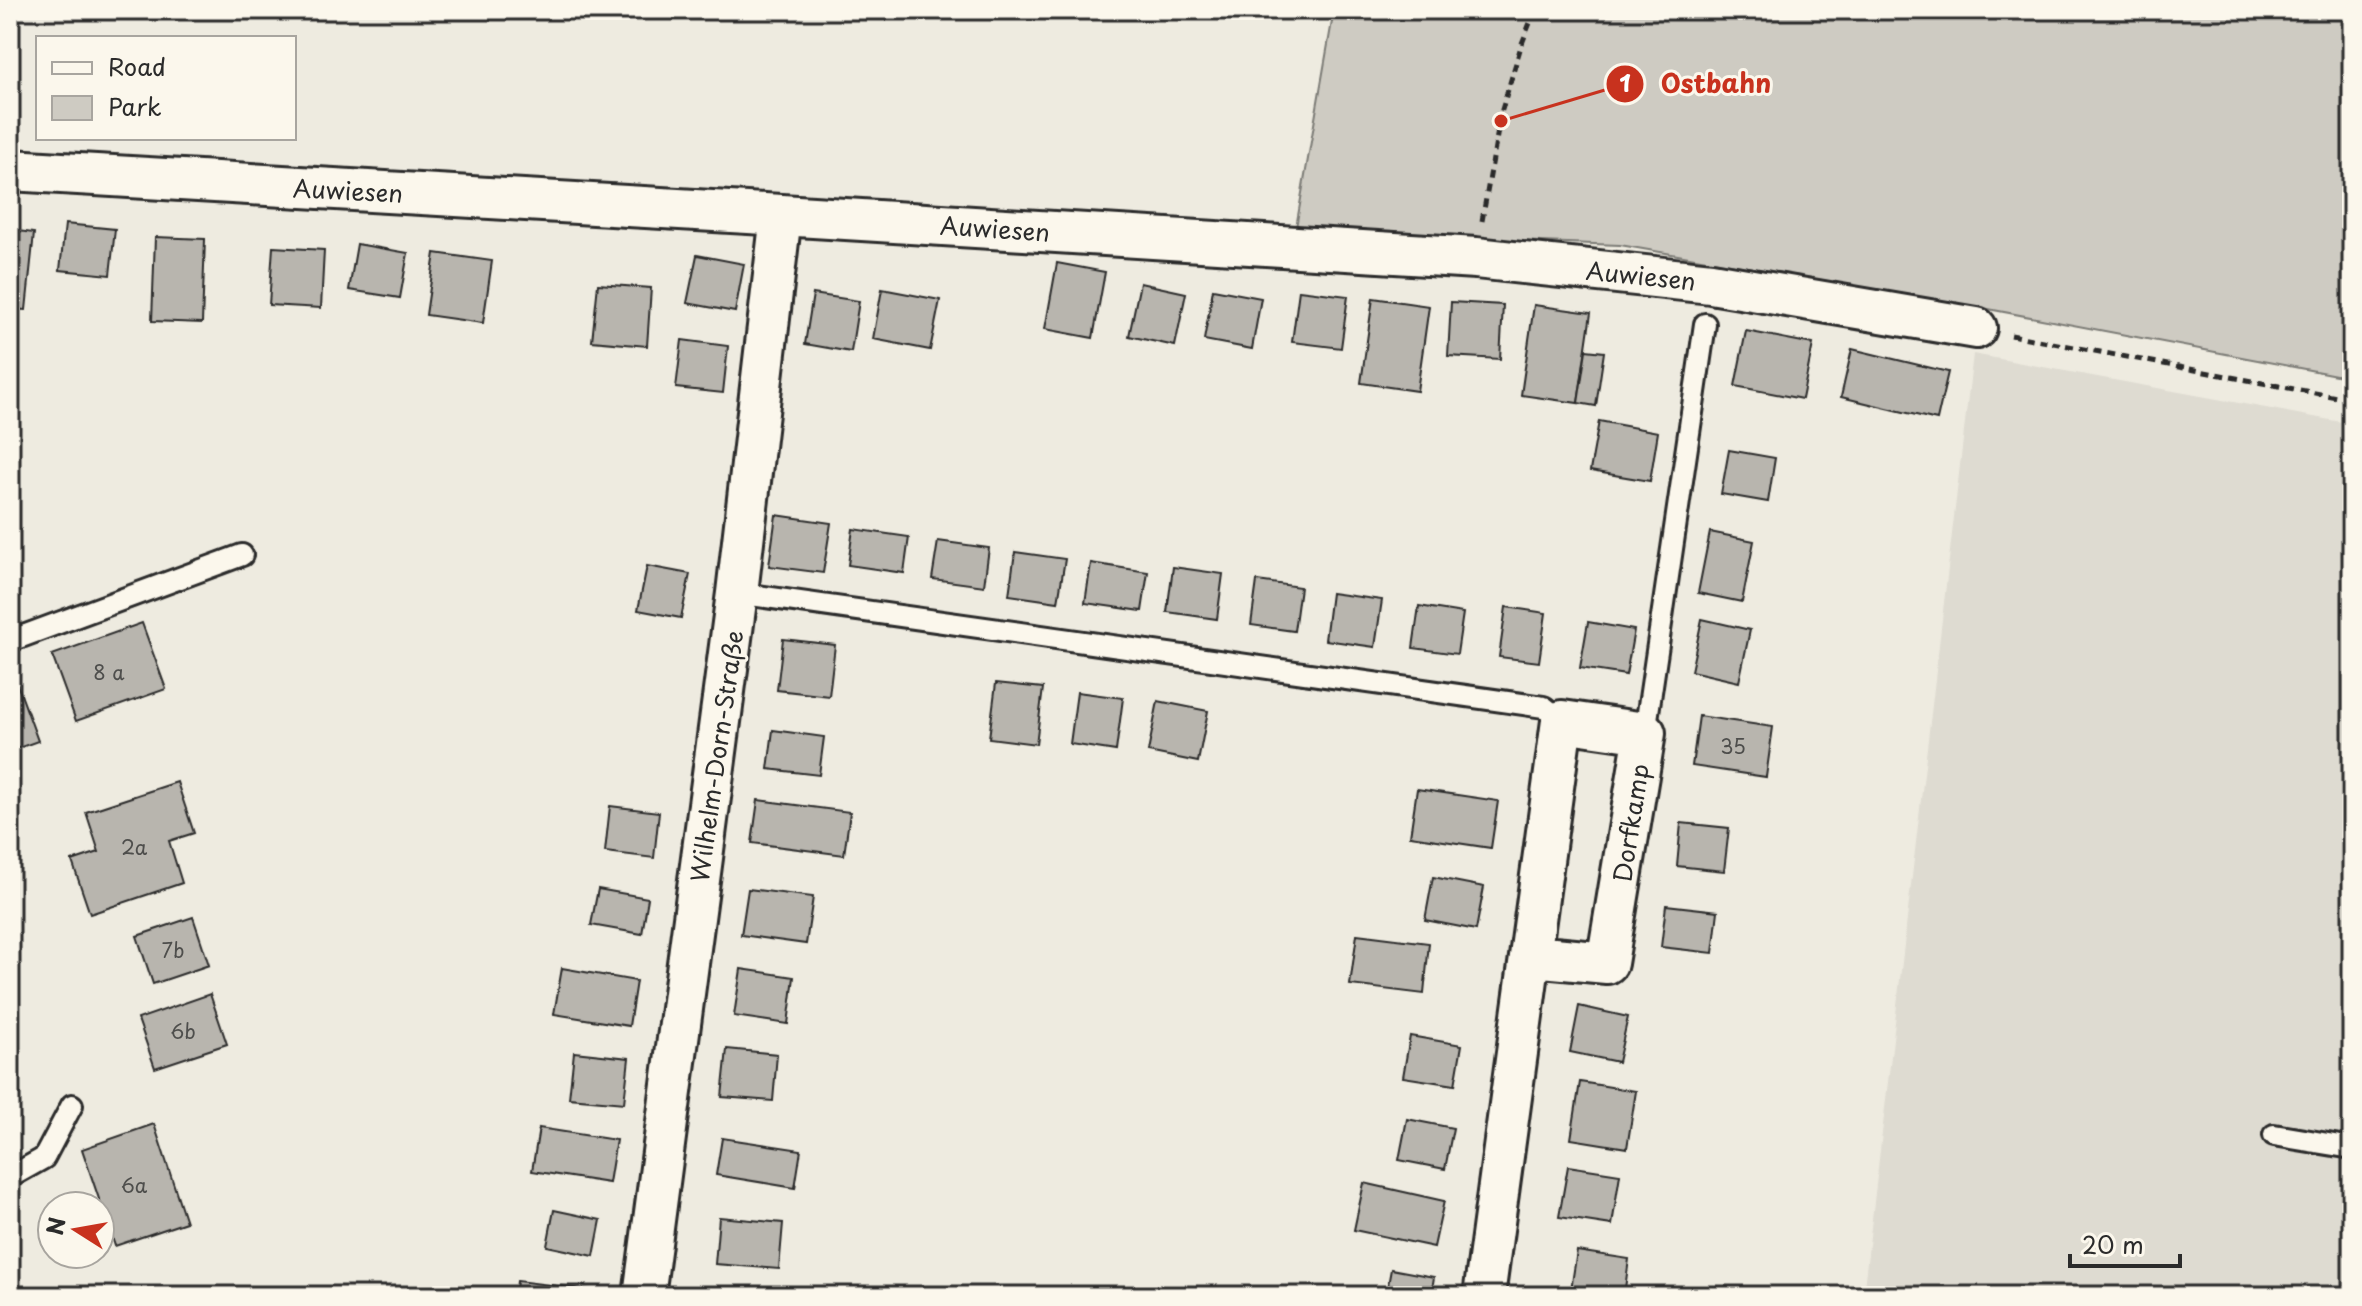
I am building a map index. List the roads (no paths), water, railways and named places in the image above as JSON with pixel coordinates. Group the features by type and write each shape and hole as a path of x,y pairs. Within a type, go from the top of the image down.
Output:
{"street":[{"name":"Auwiesen","path":"10,170 1476,258 1711,283 1976,328"},
{"name":"Wilhelm-Dorn-Straße","path":"644,1296 737,593 781,215"},
{"name":"Dorfkamp","path":"1532,956 1607,963 1645,733 1562,721"},
{"path":"1484,1296 1562,721"}],"lane":[{"path":"1645,733 1705,324"},
{"path":"10,641 242,555"},
{"path":"737,593 1544,707 1562,721"},
{"path":"10,1177 44,1158 72,1105"},
{"path":"2274,1135 2352,1148"}],"place":[{"name":"Ostbahn","path":"1501,121"}]}
